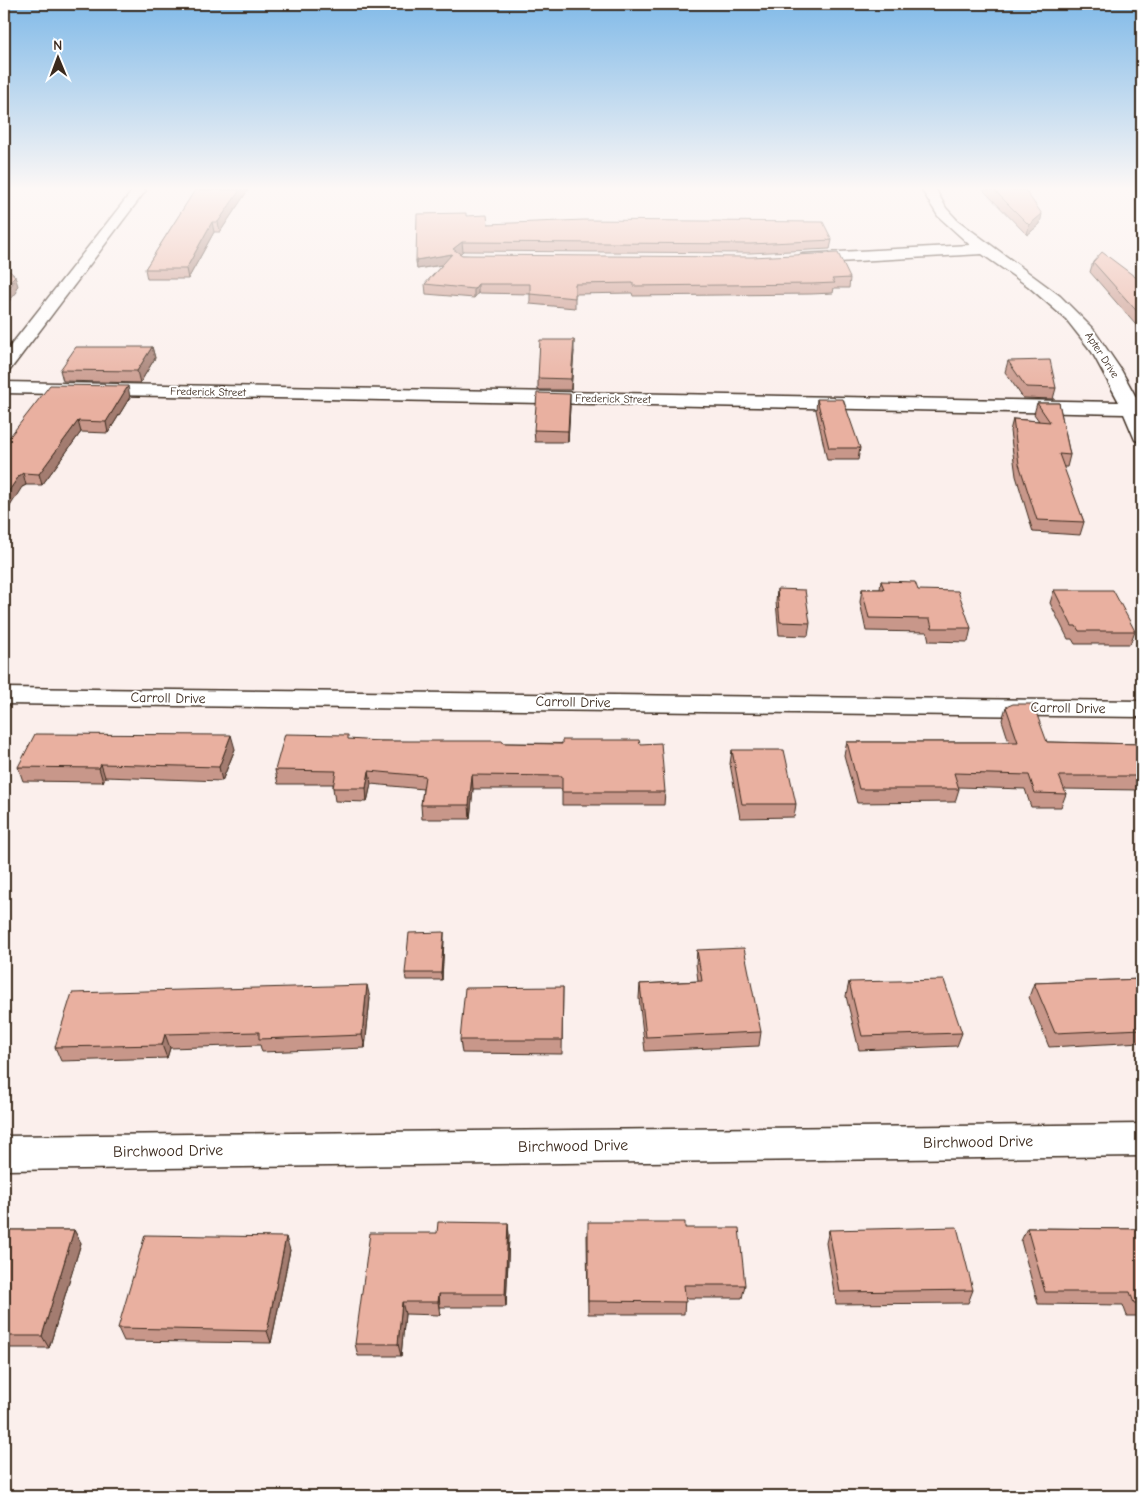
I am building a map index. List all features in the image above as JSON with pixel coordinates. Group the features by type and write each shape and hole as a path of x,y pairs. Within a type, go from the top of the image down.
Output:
{"street":[{"path":"4,366 86,260"},
{"name":"Apter Drive","path":"1001,260 1035,283 1086,330 1112,366 1132,408 1142,436"},
{"name":"Frederick Street","path":"4,388 1132,408"},
{"name":"Carroll Drive","path":"4,696 1142,709"},
{"name":"Birchwood Drive","path":"4,1153 1142,1140"}],"building":[{"path":"151,260 191,260 186,269 145,269"},
{"path":"447,260 841,260 850,278 832,279 835,283 812,284 633,286 633,283 575,284 575,298 530,294 530,284 478,284 474,289 425,284"},
{"path":"1095,260 1113,260 1142,282 1142,317 1093,262"},
{"path":"4,266 15,276 9,282 14,282 4,294"},
{"path":"540,340 574,340 571,379 538,378"},
{"path":"76,347 152,347 137,371 60,370"},
{"path":"1050,360 1056,388 1026,387 1008,361"},
{"path":"50,385 128,386 106,422 78,421 39,474 23,473 4,498 4,444"},
{"path":"537,393 570,394 568,431 534,430"},
{"path":"817,399 843,399 860,448 829,448"},
{"path":"1037,403 1059,403 1070,455 1059,454 1084,522 1037,520 1019,464 1013,419 1050,422"},
{"path":"881,581 915,582 918,590 958,591 971,628 932,628 930,619 869,618 862,589 884,589"},
{"path":"777,589 805,590 810,623 780,622"},
{"path":"1054,590 1113,590 1135,631 1079,631 1076,626 1072,626"},
{"path":"1013,704 1033,704 1047,742 1142,744 1142,776 1059,776 1066,794 1035,793 1029,775 954,773 959,789 859,789 847,742 1018,742 1006,707"},
{"path":"35,734 231,735 219,767 101,764 99,768 18,767"},
{"path":"285,734 348,735 348,739 379,741 503,741 503,743 562,744 562,740 639,740 640,744 661,743 665,792 562,792 562,776 472,775 469,805 421,805 425,776 369,771 366,788 333,788 336,771 275,770"},
{"path":"732,750 784,750 796,804 742,804"},
{"path":"444,932 441,973 405,973 409,933"},
{"path":"744,948 761,1032 646,1037 640,984 702,981 697,950"},
{"path":"1142,979 1142,1029 1055,1033 1034,983"},
{"path":"944,980 962,1033 862,1036 849,982"},
{"path":"367,985 362,1035 259,1039 259,1032 165,1034 162,1045 55,1047 72,993"},
{"path":"563,987 562,1040 460,1040 465,988"},
{"path":"438,1222 508,1223 505,1294 439,1294 438,1302 402,1302 398,1344 355,1344 370,1233 437,1233"},
{"path":"588,1222 685,1222 685,1228 739,1228 745,1285 684,1285 686,1302 588,1301"},
{"path":"957,1227 973,1290 840,1292 829,1230"},
{"path":"1027,1228 1142,1229 1142,1303 1134,1303 1130,1292 1045,1292"},
{"path":"4,1230 74,1230 42,1336 4,1336"},
{"path":"145,1235 286,1237 267,1331 118,1328"}]}
